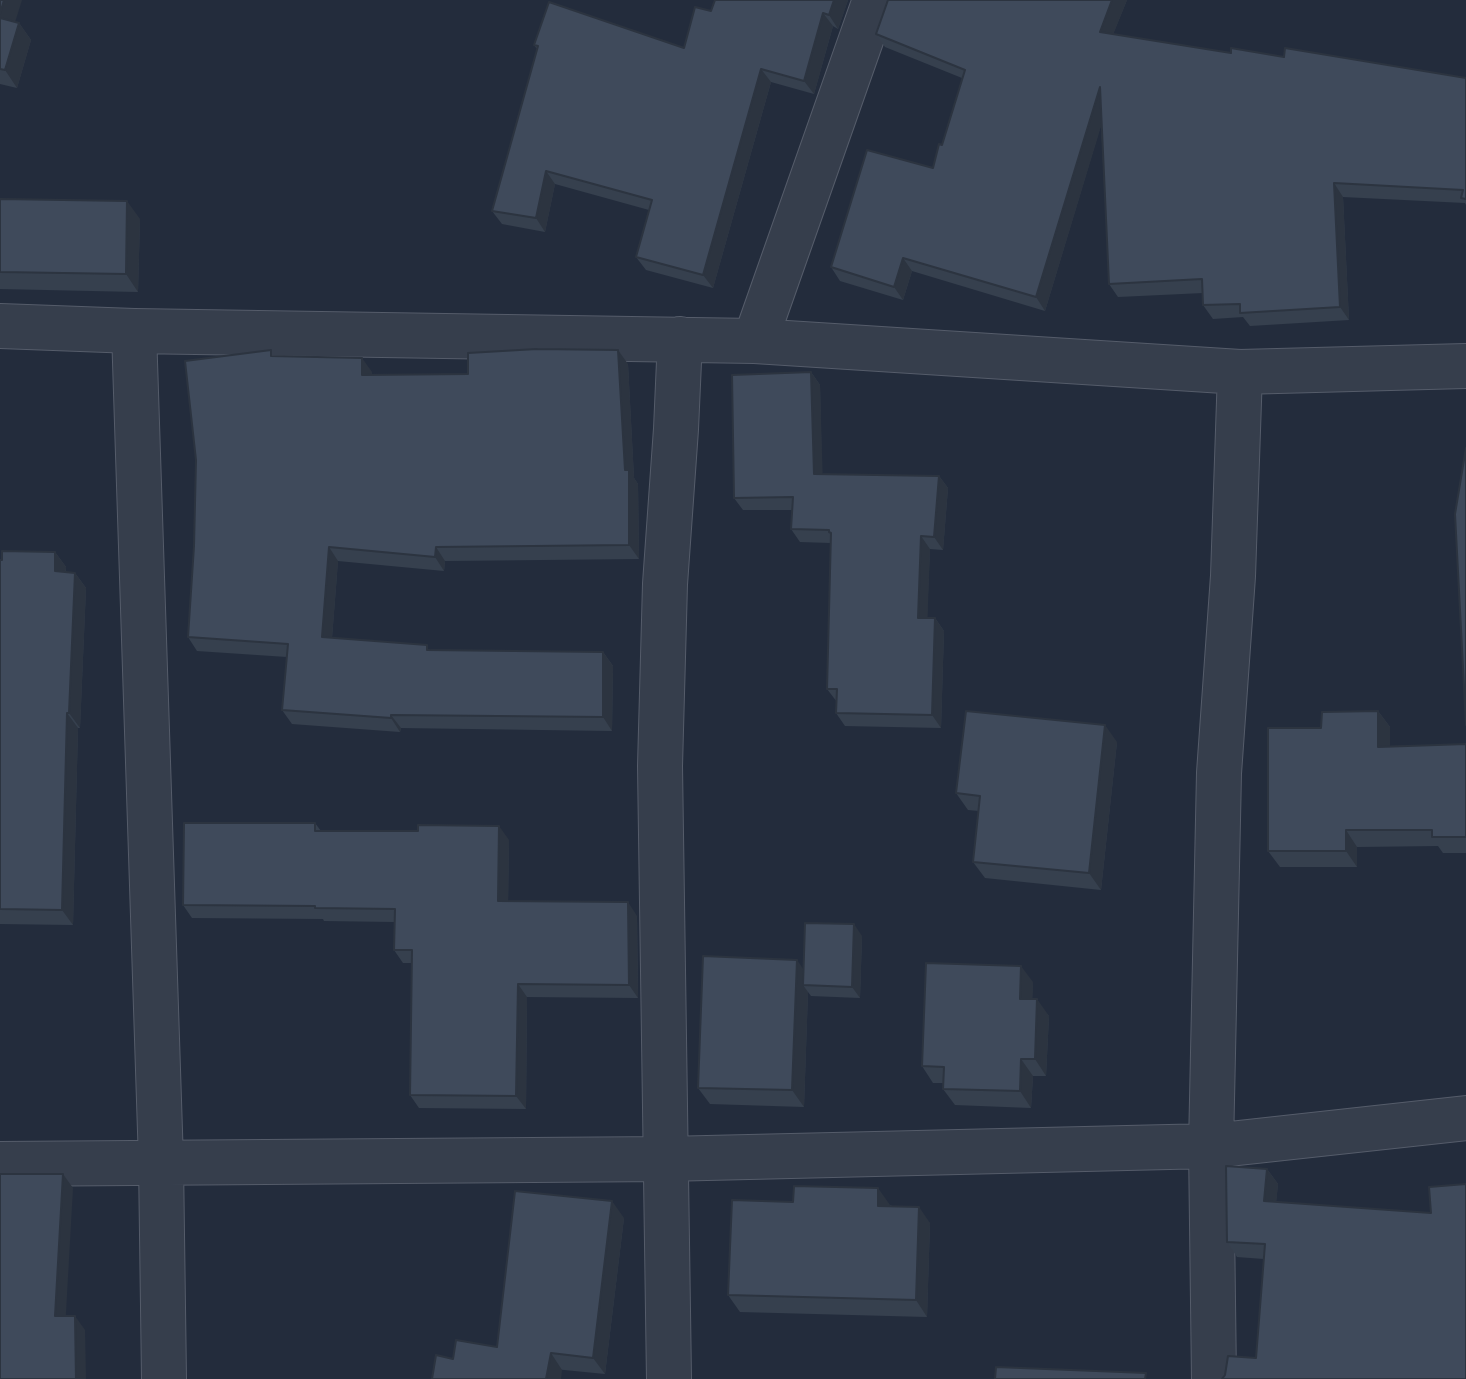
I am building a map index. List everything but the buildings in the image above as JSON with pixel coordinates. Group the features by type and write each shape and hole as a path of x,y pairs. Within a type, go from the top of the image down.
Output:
{"street":[{"path":"755,341 875,0"},
{"path":"0,326 755,341 1240,372 1466,366"},
{"path":"134,331 161,1162 164,1379"},
{"path":"669,1379 660,766 665,584 680,339"},
{"path":"1214,1379 1211,1146 1219,773 1233,576 1240,372"},
{"path":"0,1164 665,1159 1211,1146 1466,1118"}]}
